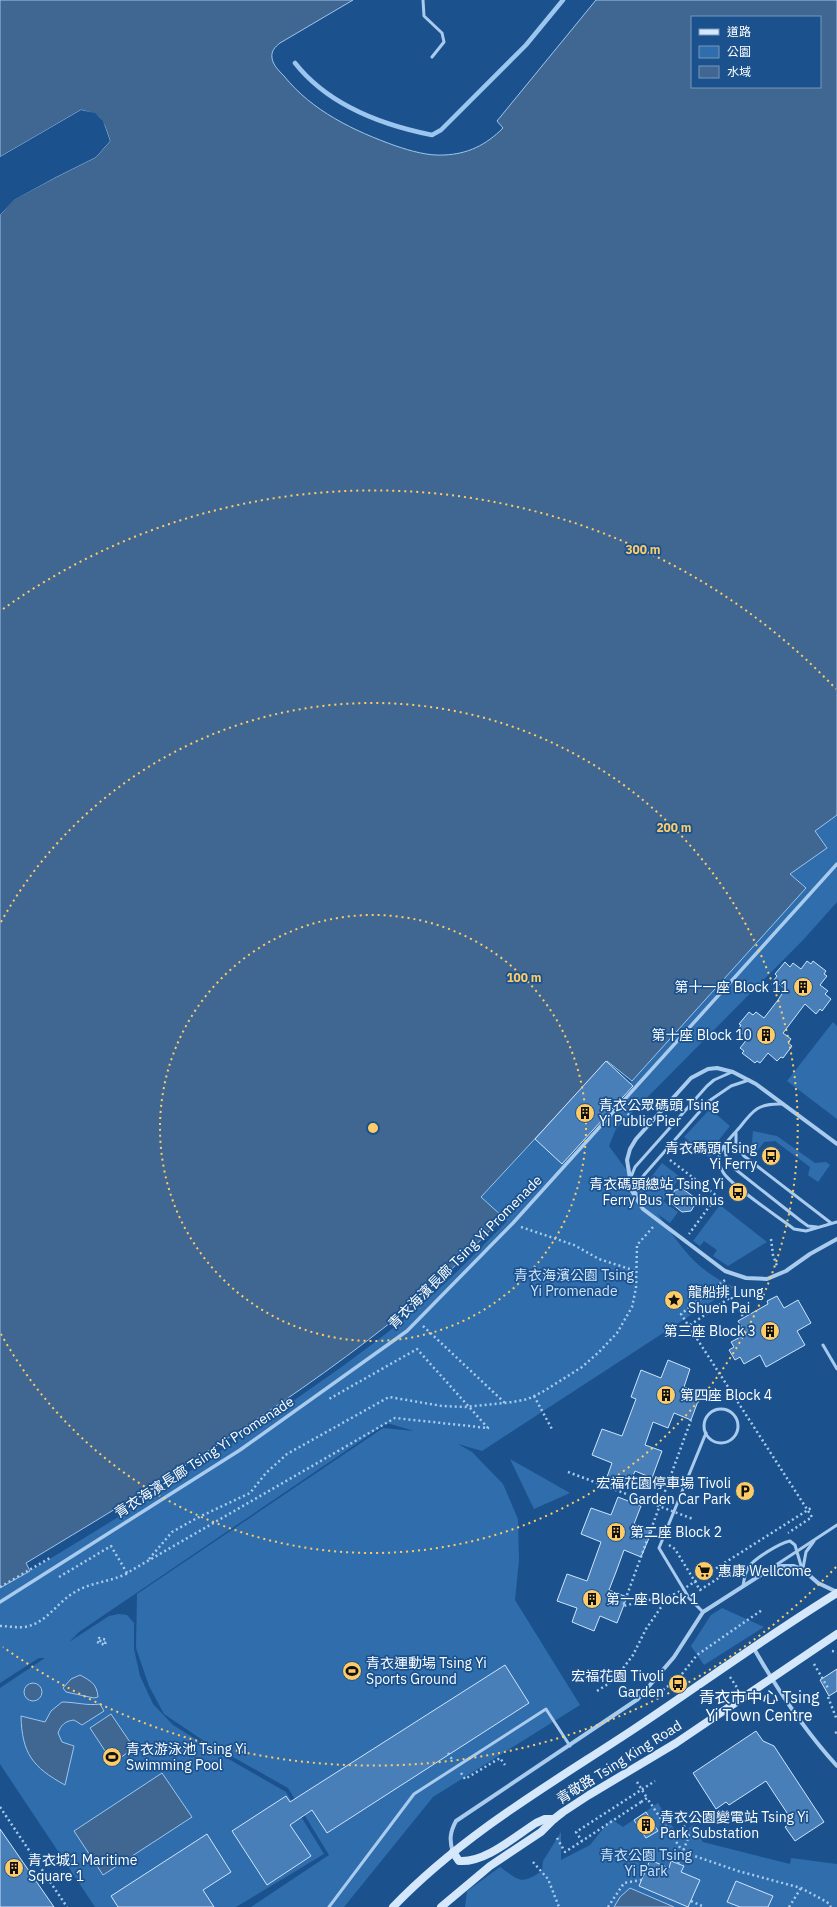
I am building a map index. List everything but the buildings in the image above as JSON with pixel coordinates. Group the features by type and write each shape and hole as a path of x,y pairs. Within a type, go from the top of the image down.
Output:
{"main road":[{"name":"青敬路 Tsing King Road","path":"393,1907 430,1871 453,1852 518,1805 837,1592"},
{"name":"青敬路 Tsing King Road","path":"441,1907 490,1866 542,1832 554,1819 589,1795 676,1743 837,1634"},
{"path":"453,1852 459,1861 468,1862 481,1858 536,1823 545,1819 554,1819"}],"street":[{"name":"青衣海濱長廊 Tsing Yi Promenade","path":"0,1602 240,1450 407,1331 512,1223 620,1106 837,864"},
{"path":"837,1144 749,1080 733,1072 717,1068 708,1069 691,1078 636,1139 630,1149 627,1160 632,1192 643,1209 725,1271 746,1278 767,1279 786,1271 810,1254 837,1239"},
{"path":"453,1852 450,1844 450,1835 456,1821 638,1699 674,1656 703,1612 770,1569 782,1566 794,1566 802,1569 818,1583 837,1592"},
{"path":"753,1647 771,1678 811,1736 837,1766"}],"lane":[{"path":"423,0 424,16 442,33 444,42 432,57"},
{"path":"630,1180 635,1167 707,1086 722,1075 733,1072"},
{"path":"638,1201 635,1192 644,1175 709,1101 731,1086 749,1080"},
{"path":"782,1104 771,1103 760,1106 752,1112 725,1146 719,1156 719,1163 728,1179 794,1229 806,1231 821,1226"},
{"path":"736,1131 736,1145 744,1156 831,1223"},
{"path":"725,1146 726,1156 730,1163 743,1176 808,1226 814,1228 837,1222"},
{"path":"823,1345 837,1369"},
{"path":"703,1612 689,1598 658,1548 706,1433 704,1423 706,1418 714,1410 724,1409 730,1411 737,1420 738,1426 734,1437 725,1443 714,1442 706,1433"},
{"path":"770,1569 837,1525"},
{"path":"802,1569 806,1552 816,1538"},
{"path":"743,1586 748,1568 753,1562 784,1542 790,1541 795,1545 802,1569"},
{"path":"329,1907 414,1794 546,1709 570,1746"}],"path":[{"path":"620,1106 634,1120"},
{"path":"670,1160 717,1196 685,1240"},
{"path":"512,1223 574,1245 599,1259 636,1271"},
{"path":"140,1566 150,1559 172,1532 197,1518 250,1493 266,1473 287,1454 389,1396 442,1406 469,1407 505,1404 534,1396 582,1367 617,1333 632,1307 636,1288 637,1245 654,1225"},
{"path":"771,1238 773,1255 777,1267"},
{"path":"725,1280 681,1314 812,1517 786,1534"},
{"path":"690,1325 731,1297 744,1318"},
{"path":"417,1320 505,1404"},
{"path":"0,1626 16,1627 35,1624 53,1612 75,1592 118,1578 128,1573 395,1418 488,1428 417,1349"},
{"path":"534,1396 552,1431"},
{"path":"568,1472 693,1519"},
{"path":"597,1691 618,1675 632,1655 646,1629 666,1600 811,1508"},
{"path":"662,1540 675,1549 700,1590 746,1560"},
{"path":"52,1580 111,1546 128,1573"},
{"path":"663,1690 678,1679 697,1655 762,1610"},
{"path":"97,1642 105,1645 106,1643 98,1640 99,1638 107,1640"},
{"path":"832,1651 837,1652"},
{"path":"814,1664 828,1688"},
{"path":"728,1674 739,1692"},
{"path":"828,1697 837,1720"},
{"path":"448,1753 465,1779 500,1758 505,1766"},
{"path":"582,1841 576,1832 655,1780"},
{"path":"637,1782 683,1852 738,1871 801,1888 827,1902 831,1907"},
{"path":"557,1838 565,1852 647,1798"},
{"path":"0,1807 67,1907"},
{"path":"678,1864 689,1836 680,1818"},
{"path":"533,1862 548,1879 559,1907"},
{"path":"608,1907 624,1883 641,1880"},
{"path":"789,1907 801,1888"},
{"path":"691,1901 702,1906 701,1907"}],"green space":[{"name":"青衣海濱公園 Tsing Yi Promenade","path":"837,815 837,902 804,939 616,1129 609,1146 641,1190 662,1163 680,1177 663,1201 678,1212 670,1223 658,1214 690,1257 709,1273 734,1287 482,1451 458,1444 472,1452 503,1484 518,1519 519,1560 515,1600 580,1705 433,1797 344,1907 251,1907 329,1855 288,1788 201,1739 164,1714 149,1686 136,1648 137,1594 383,1428 414,1431 387,1423 79,1632 69,1642 109,1616 119,1614 127,1615 134,1623 134,1649 140,1676 153,1704 173,1725 286,1792 324,1854 236,1907 95,1907 0,1764 0,1688 45,1658 39,1658 0,1683 0,1588 103,1527 236,1440 356,1356 407,1317 433,1294 507,1221 481,1197 535,1139 563,1164 634,1087 630,1083 806,888 790,874 827,848 815,831"},
{"path":"833,1022 837,1026 837,1119 787,1081"},
{"path":"710,1109 730,1126 710,1151 712,1160 684,1137"},
{"path":"753,1131 777,1136 815,1163 826,1162 830,1165 818,1182 808,1175 810,1167 775,1141 764,1142 757,1151 752,1142"},
{"path":"720,1205 767,1242 728,1266 713,1256 717,1250 704,1241 700,1246 693,1241"},
{"path":"510,1459 570,1493 534,1509"},
{"path":"722,1608 764,1627 704,1665 691,1646 711,1615"},
{"name":"青衣公園 Tsing Yi Park","path":"658,1803 678,1835 693,1825 703,1842 790,1864 791,1858 837,1864 837,1907 465,1907 467,1891 500,1867 512,1876 521,1880 525,1880 542,1871 543,1861 561,1832 561,1860 590,1845 611,1819 623,1827"}],"water":[{"path":"0,0 353,0 280,43 273,51 272,58 274,63 278,70 307,100 349,126 365,134 408,150 438,155 461,153 476,148 497,134 503,128 497,121 596,0 837,0 837,815 815,831 827,848 790,874 806,888 632,1081 607,1061 481,1197 503,1217 420,1299 347,1356 257,1419 166,1478 26,1563 30,1571 0,1588 0,215 13,200 96,157 110,141 106,128 101,120 94,114 81,110 0,157"},
{"path":"80,1675 93,1683 98,1697 94,1698 66,1692 63,1688 71,1679"},
{"path":"33,1683 39,1686 42,1692 39,1698 33,1701 27,1698 24,1692 27,1686"},
{"path":"62,1702 91,1705 100,1704 104,1711 82,1725 74,1720 68,1721 59,1730 58,1733 62,1742 74,1746 65,1785 44,1772 31,1758 24,1740 21,1716 45,1722 51,1711"},
{"path":"111,1714 134,1748 113,1763 90,1728"},
{"path":"162,1773 192,1817 103,1875 74,1831"},
{"path":"630,1888 674,1907 614,1907 620,1897"}],"pier":[{"path":"81,110 95,113 103,121 110,141 96,157 14,200 0,215 0,212 12,199 95,155 108,140 101,122 94,115 81,113 0,159 0,157"}],"waterway":[{"path":"295,63 308,78 323,91 357,111 375,119 413,131 432,135 441,130 526,45 563,0"}],"place":[{"name":"第十一座 Block 11","path":"803,987"},
{"name":"第十座 Block 10","path":"766,1035"},
{"name":"青衣公眾碼頭 Tsing Yi Public Pier","path":"585,1113"},
{"name":"青衣碼頭 Tsing Yi Ferry","path":"771,1156"},
{"name":"青衣碼頭總站 Tsing Yi Ferry Bus Terminus","path":"738,1192"},
{"name":"龍船排 Lung Shuen Pai","path":"674,1300"},
{"name":"第三座 Block 3","path":"770,1331"},
{"name":"第四座 Block 4","path":"666,1395"},
{"name":"宏福花園停車場 Tivoli Garden Car Park","path":"745,1491"},
{"name":"第二座 Block 2","path":"616,1532"},
{"name":"惠康 Wellcome","path":"704,1571"},
{"name":"第一座 Block 1","path":"592,1599"},
{"name":"青衣運動場 Tsing Yi Sports Ground","path":"352,1671"},
{"name":"宏福花園 Tivoli Garden","path":"678,1684"},
{"name":"青衣游泳池 Tsing Yi Swimming Pool","path":"112,1757"},
{"name":"青衣公園變電站 Tsing Yi Park Substation","path":"646,1825"},
{"name":"青衣城1 Maritime Square 1","path":"14,1868"}],"district":[{"name":"青衣市中心 Tsing Yi Town Centre","path":"759,1706"}]}
